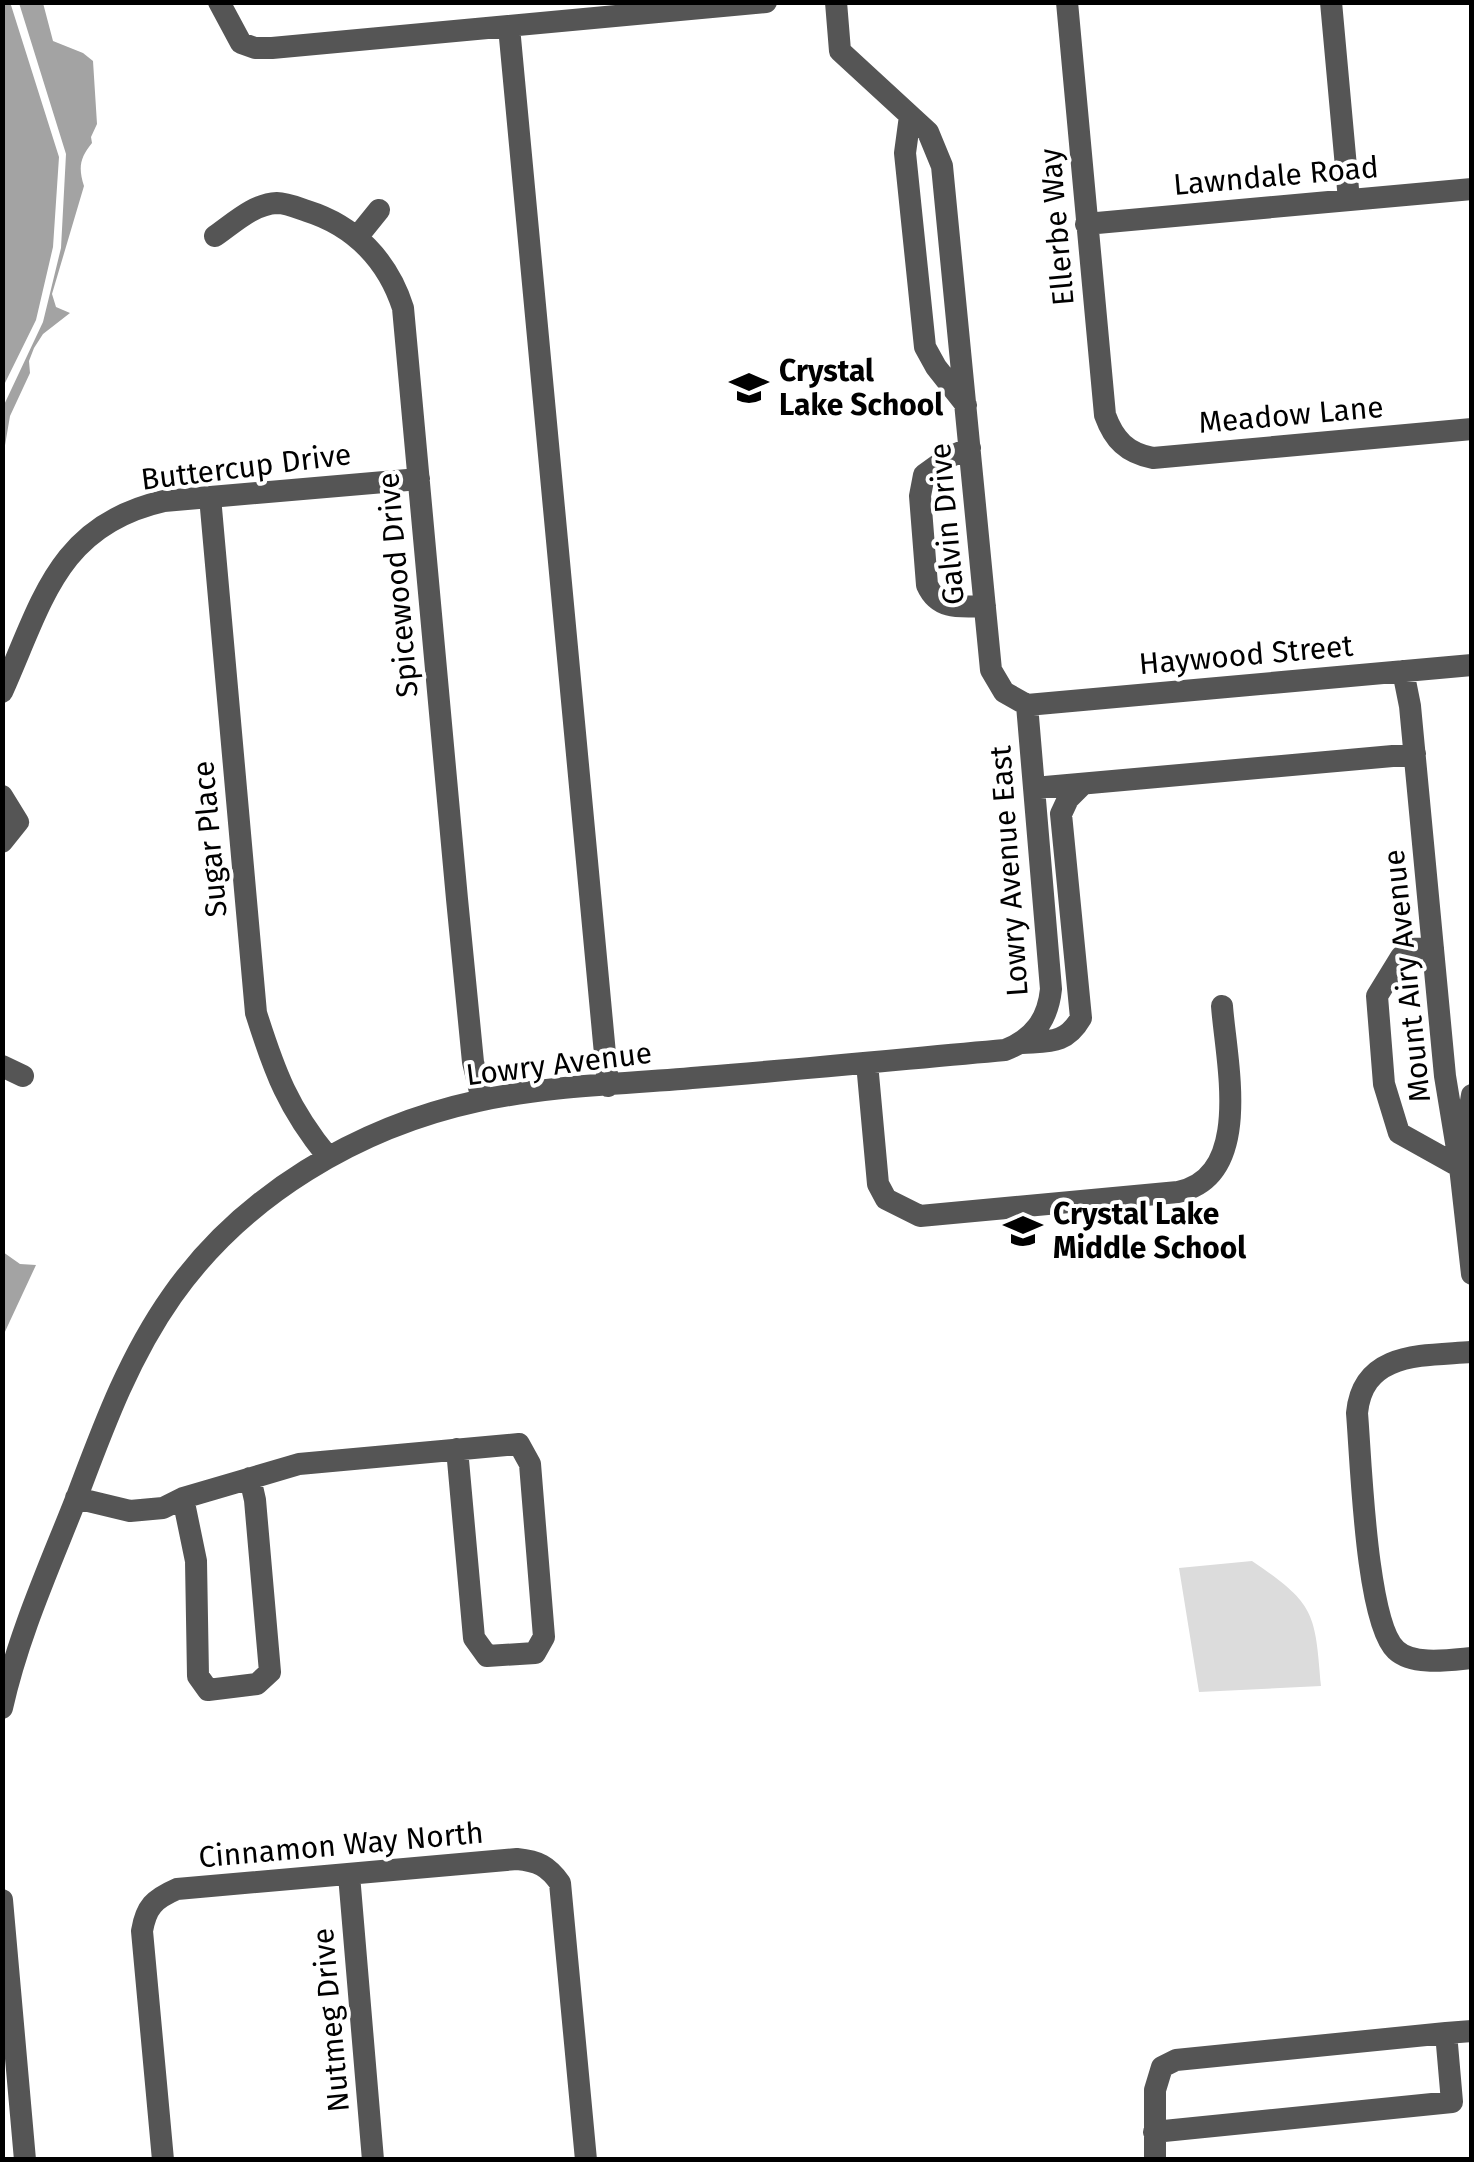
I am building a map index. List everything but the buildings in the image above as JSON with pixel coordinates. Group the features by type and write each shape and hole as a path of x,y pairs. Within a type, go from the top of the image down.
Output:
{"street":[{"path":"219,2 241,42 255,48 766,2"},
{"name":"Galvin Drive","path":"836,2 840,50 928,132 942,166 991,670 1004,692 1027,704"},
{"name":"Ellerbe Way","path":"1068,2 1105,414 1120,442"},
{"path":"1331,2 1348,200"},
{"path":"508,26 608,1086"},
{"path":"910,116 905,153 925,347 936,368 966,405"},
{"name":"Lawndale Road","path":"1086,224 1472,190"},
{"name":"Spicewood Drive","path":"215,236 256,208 280,203 320,215 358,236 382,262 403,308 473,1062 482,1100"},
{"path":"358,236 379,210"},
{"name":"Meadow Lane","path":"1120,442 1136,455 1153,458 1472,429"},
{"path":"970,448 924,475 920,496 927,585 940,603 985,606"},
{"name":"Buttercup Drive","path":"2,692 64,560 107,521 138,506 210,496 418,479"},
{"name":"Sugar Place","path":"210,496 256,1014 278,1081 302,1124 328,1157"},
{"name":"Haywood Street","path":"1027,704 1472,665"},
{"name":"Mount Airy Avenue","path":"1403,671 1445,1076 1472,1274"},
{"name":"Lowry Avenue East","path":"1027,704 1051,989 1049,1010 1030,1036"},
{"path":"1034,788 1414,754"},
{"name":"Lowry Avenue","path":"2,1708 9,1658 123,1378 172,1296 244,1216 328,1157 413,1119 482,1100 1005,1050 1030,1036 1058,1040 1072,1032 1081,1018 1061,814 1068,798 1082,784"},
{"path":"2,796 18,822 2,842"},
{"path":"1433,948 1410,950 1401,957 1377,996 1384,1084 1399,1133 1460,1167 1472,1095"},
{"path":"867,1062 878,1184 886,1198 920,1216 1178,1192 1188,1190 1217,1170 1227,1145 1230,1104 1222,1006"},
{"path":"1472,1338 1472,1361"},
{"path":"1471,1352 1416,1356 1387,1363 1369,1378 1358,1397 1356,1413 1375,1599 1385,1637 1398,1653 1423,1660 1472,1658"},
{"path":"76,1498 130,1511 163,1508 184,1498 300,1464 458,1449 519,1444 530,1464 544,1637 535,1653 487,1656 474,1638 458,1449"},
{"path":"184,1498 196,1562 198,1676 208,1690 258,1684 270,1672 250,1478"},
{"name":"Cinnamon Way North","path":"162,2160 142,1932 146,1912 157,1898 177,1889 516,1859 532,1860 549,1868 560,1884 586,2160"},
{"name":"Nutmeg Drive","path":"349,1875 373,2160"},
{"path":"2,1900 24,2160"},
{"path":"1156,2160 1158,2076 1162,2067 1176,2060 1472,2032"},
{"path":"1154,2132 1452,2102 1446,2033"}],"shaded area":[{"path":"10,2 59,157 53,247 36,320 3,387 2,3"},
{"path":"19,3 43,3 53,41 93,61 97,124 81,163 84,186 52,294 56,307 70,313 43,334 34,348 30,373 10,416 3,457 3,407 43,322 61,248 66,154"},
{"path":"3,1252 20,1264 36,1265 3,1336"},
{"path":"1252,1561 1289,1588 1308,1612 1317,1641 1321,1686 1199,1692 1179,1568"}],"place":[{"name":"Crystal Lake School","path":"749,388"},
{"name":"Crystal Lake Middle School","path":"1023,1231"}]}
